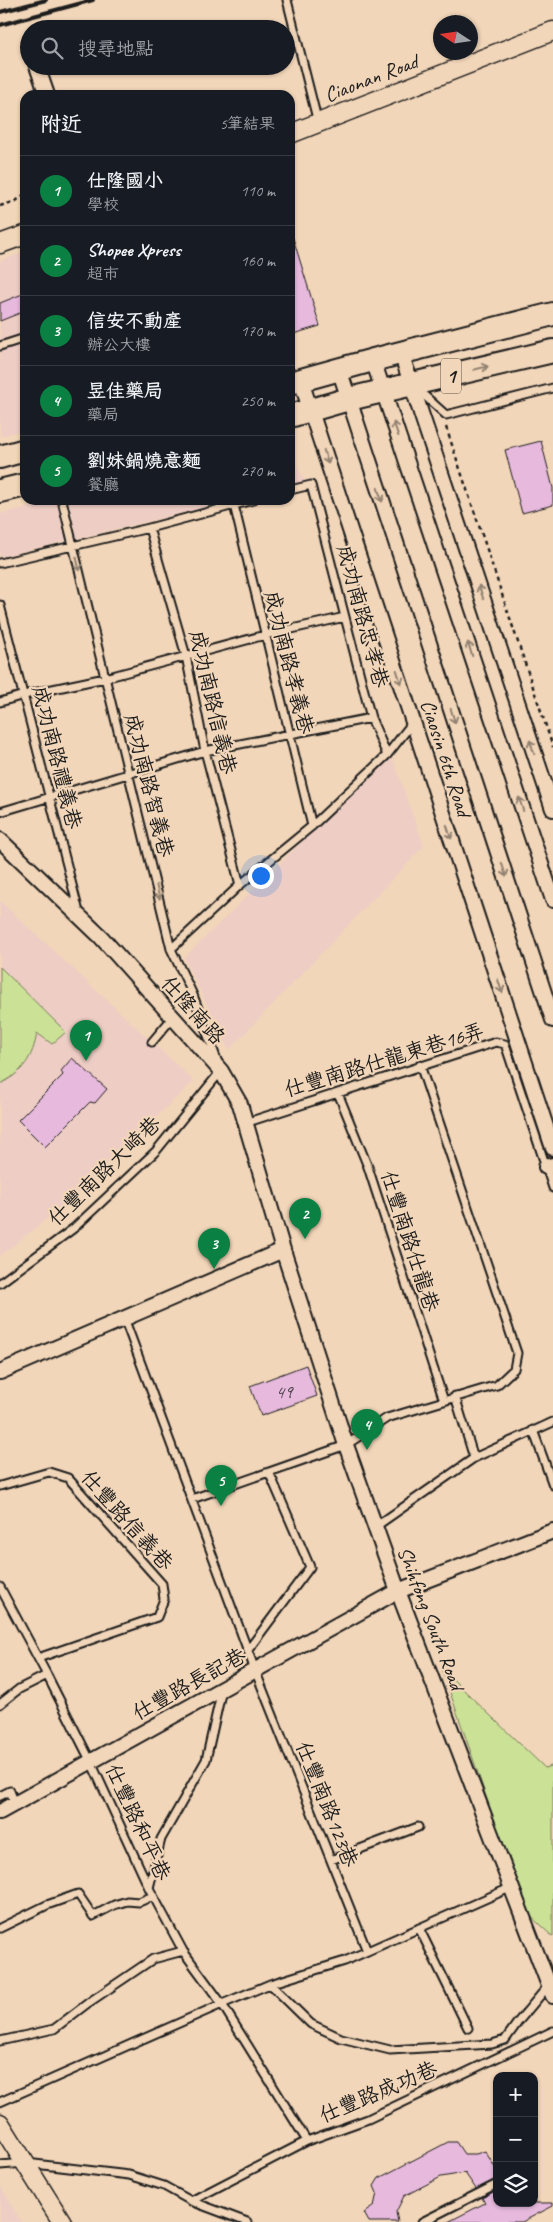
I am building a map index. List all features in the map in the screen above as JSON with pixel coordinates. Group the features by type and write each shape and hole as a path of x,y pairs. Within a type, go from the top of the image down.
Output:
{"main road":[{"name":"1","path":"295,382 553,314"},
{"name":"1","path":"300,413 383,390 553,351"},
{"path":"0,457 20,451"},
{"path":"0,491 20,486"}],"street":[{"name":"Ciaonan Road","path":"295,132 553,31"},
{"path":"40,75 45,90"},
{"path":"0,244 20,237"},
{"path":"402,353 553,809"},
{"path":"373,360 553,900"},
{"name":"Ciaosin 6th Road","path":"339,369 553,1020"},
{"name":"Ciaosin 6th Road","path":"295,382 300,413 413,721 550,1148"},
{"name":"仕隆南路","path":"0,840 101,937 221,1071 240,1104 282,1250"},
{"path":"0,1372 282,1250"},
{"name":"Shihfong South Road","path":"282,1250 346,1445 398,1591 552,1988"},
{"name":"仕豐路長記巷","path":"0,1812 398,1591 553,1531"},
{"path":"0,2123 62,2222"}],"lane":[{"path":"287,0 292,20"},
{"path":"295,32 318,123"},
{"path":"0,346 20,340"},
{"path":"412,384 446,415 553,388"},
{"name":"成功南路忠孝巷","path":"295,489 311,484 371,718 386,755"},
{"name":"成功南路智義巷","path":"63,505 171,949 193,995 221,1071"},
{"path":"0,563 149,528 234,505"},
{"name":"成功南路孝義巷","path":"234,505 312,826"},
{"name":"成功南路信義巷","path":"149,528 186,656 205,751 240,885"},
{"name":"成功南路禮義巷","path":"0,605 80,918"},
{"path":"0,702 105,678 345,617"},
{"path":"0,812 205,751 289,736 371,718"},
{"path":"171,949 240,885 312,826 386,755 413,721"},
{"path":"152,1042 172,1017"},
{"name":"仕豐南路仕龍東巷16弄","path":"244,1123 496,1042 505,1044 550,1148 549,1166 553,1188"},
{"path":"192,1499 346,1445 387,1418 455,1396 497,1385 514,1369 517,1353 420,1065"},
{"name":"仕豐南路大崎巷","path":"0,1284 74,1228 156,1151 221,1071"},
{"name":"仕豐南路仕龍巷","path":"338,1093 368,1167 444,1401"},
{"path":"124,1317 255,1670"},
{"path":"455,1396 474,1458"},
{"path":"375,1527 474,1458 553,1422"},
{"path":"532,1430 553,1485"},
{"name":"仕豐路信義巷","path":"0,1486 49,1472 68,1478 162,1584 164,1599 157,1617 38,1658"},
{"path":"248,1650 310,1567 269,1472"},
{"path":"0,1587 91,1762"},
{"name":"仕豐南路123巷","path":"255,1670 367,1951"},
{"path":"0,1704 19,1689 47,1675"},
{"path":"149,1888 161,1840 206,1760 222,1688"},
{"name":"仕豐路和平巷","path":"91,1762 149,1888 183,1952"},
{"path":"0,1796 10,1791 15,1804"},
{"path":"331,1860 418,1827"},
{"path":"0,2102 222,2004 270,1984 345,1961 512,1887"},
{"name":"仕豐路和平巷","path":"0,1928 78,1894 93,1916 114,1905 127,1901 139,1902 153,1896"},
{"path":"419,1928 468,2028"},
{"path":"0,2041 54,2030 88,2003 153,1959 183,1952"},
{"name":"仕豐路成功巷","path":"183,1952 222,2004 307,2141 368,2119 553,2031"},
{"path":"270,1984 311,2024 341,2038 390,2050 492,2044 505,2040 518,2022 552,1988"},
{"path":"191,2201 307,2141"},
{"path":"0,2165 26,2163 129,2175 164,2186 191,2201 247,2222"},
{"path":"422,2222 493,2186"}],"path":[{"path":"0,206 20,198"},
{"path":"446,426 553,747"}],"shaded area":[{"path":"20,254 20,431 0,436 0,261"},
{"path":"295,462 306,483 295,486"},
{"path":"35,505 215,505 0,557 0,514"},
{"path":"391,754 424,846 229,1050 184,958"},
{"path":"0,901 194,1081 63,1206 0,1256"},
{"path":"0,2185 21,2222 0,2222"}],"green space":[{"path":"0,967 66,1032 52,1044 37,1033 33,1050 26,1063 15,1075 0,1084"},
{"path":"442,1669 545,1768 553,1765 553,1937 526,1912"}],"building":[{"path":"295,245 320,326 295,334"},
{"path":"20,295 20,313 0,321 0,303"},
{"path":"541,441 553,488 553,505 522,513 505,450"},
{"path":"72,1058 107,1089 95,1103 90,1102 45,1147 18,1120 63,1075 61,1071"},
{"path":"306,1365 317,1396 261,1416 250,1386"},
{"path":"448,2142 456,2142 464,2154 476,2154 485,2151 493,2164 493,2181 476,2189 465,2173 441,2177 404,2196 396,2212 398,2222 369,2222 364,2213 374,2206 377,2193 374,2186 379,2178"},
{"path":"493,2192 493,2207 538,2207 538,2203 553,2203 553,2206 522,2222 448,2222 485,2203 482,2198"}],"railway":[{"path":"0,12 46,0"},
{"path":"0,25 93,0"}],"place":[{"name":"仕隆國小","path":"86,1061"},
{"name":"Shopee Xpress","path":"305,1239"},
{"name":"信安不動產","path":"214,1269"},
{"name":"昱佳藥局","path":"367,1450"},
{"name":"劉妹鍋燒意麵","path":"221,1506"}]}
